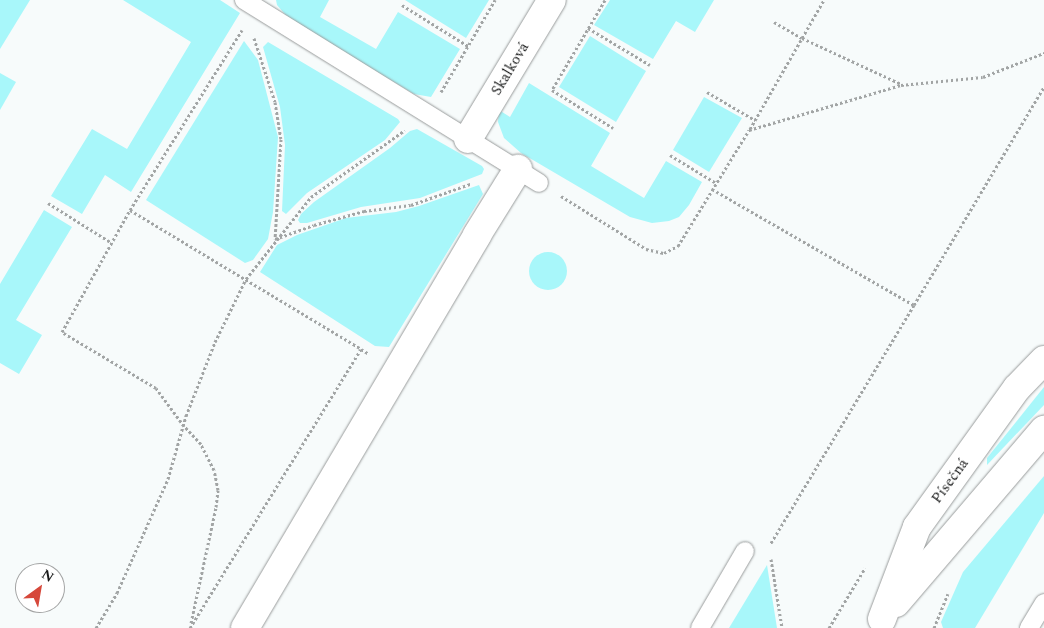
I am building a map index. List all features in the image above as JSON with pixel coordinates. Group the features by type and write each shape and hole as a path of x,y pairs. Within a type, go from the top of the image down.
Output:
{"street":[{"name":"Skalková","path":"468,139 552,0"},
{"path":"245,628 472,244 522,180"},
{"name":"Písečná","path":"879,623 917,527 1017,388 1044,360"},
{"name":"Písečná","path":"879,623 1044,430"}],"lane":[{"path":"253,3 468,139 522,180"},
{"path":"700,628 745,551"},
{"path":"1029,628 1044,604"}],"path":[{"path":"96,628 117,593 168,479 184,426 215,342 246,279 275,239 311,196 428,114 495,0"},
{"path":"605,0 552,90 614,128"},
{"path":"275,239 314,224 364,211 410,204 490,177 522,180 646,249 664,253 678,246 755,120 824,0"},
{"path":"253,3 254,42 275,102 281,139 275,239"},
{"path":"190,628 218,490 214,470 201,444 184,426 156,388 62,332 130,210 253,3"},
{"path":"402,6 468,46"},
{"path":"774,22 802,38 901,85"},
{"path":"588,28 650,65"},
{"path":"749,130 901,85 983,77 1044,53"},
{"path":"769,546 1044,87"},
{"path":"707,92 755,120"},
{"path":"670,155 716,183"},
{"path":"712,189 914,305"},
{"path":"48,203 112,243"},
{"path":"130,210 362,349"},
{"path":"771,555 782,628"}],"shaded area":[{"path":"0,0 30,0 0,49"},
{"path":"123,0 220,0 240,13 131,192 105,175 82,214 51,196 92,129 127,149 191,42"},
{"path":"276,0 329,0 320,17 376,49 398,12 460,49 431,97 414,94 290,20 277,5"},
{"path":"405,0 489,0 466,38"},
{"path":"610,0 714,0 695,32 676,21 653,59 594,25"},
{"path":"590,36 646,71 616,122 559,87"},
{"path":"244,41 258,60 278,137 273,212 268,239 253,260 245,263 146,200"},
{"path":"268,42 398,119 400,122 385,140 307,193 286,214 282,211 285,145 280,107 263,47"},
{"path":"0,73 16,82 0,110"},
{"path":"529,83 610,133 591,166 644,198 666,161 702,182 689,205 679,217 669,221 652,223 630,217 521,153 504,138 498,122 499,110 510,117"},
{"path":"704,97 742,118 709,172 673,150"},
{"path":"417,129 482,166 484,169 482,174 420,198 361,207 307,223 300,223 298,220 301,214 314,202 390,148 410,131"},
{"path":"479,185 483,194 389,347 375,346 260,272 277,245 297,235 346,218 396,212 419,206"},
{"path":"44,210 72,227 16,320 42,335 19,374 0,363 0,284"},
{"path":"548,252 561,258 567,271 561,284 548,290 535,284 529,271 535,258"},
{"path":"1044,387 1044,405 987,465 987,458"},
{"path":"1044,476 1044,513 975,628 943,628 941,622 963,572"},
{"path":"767,565 777,628 729,628"}]}
